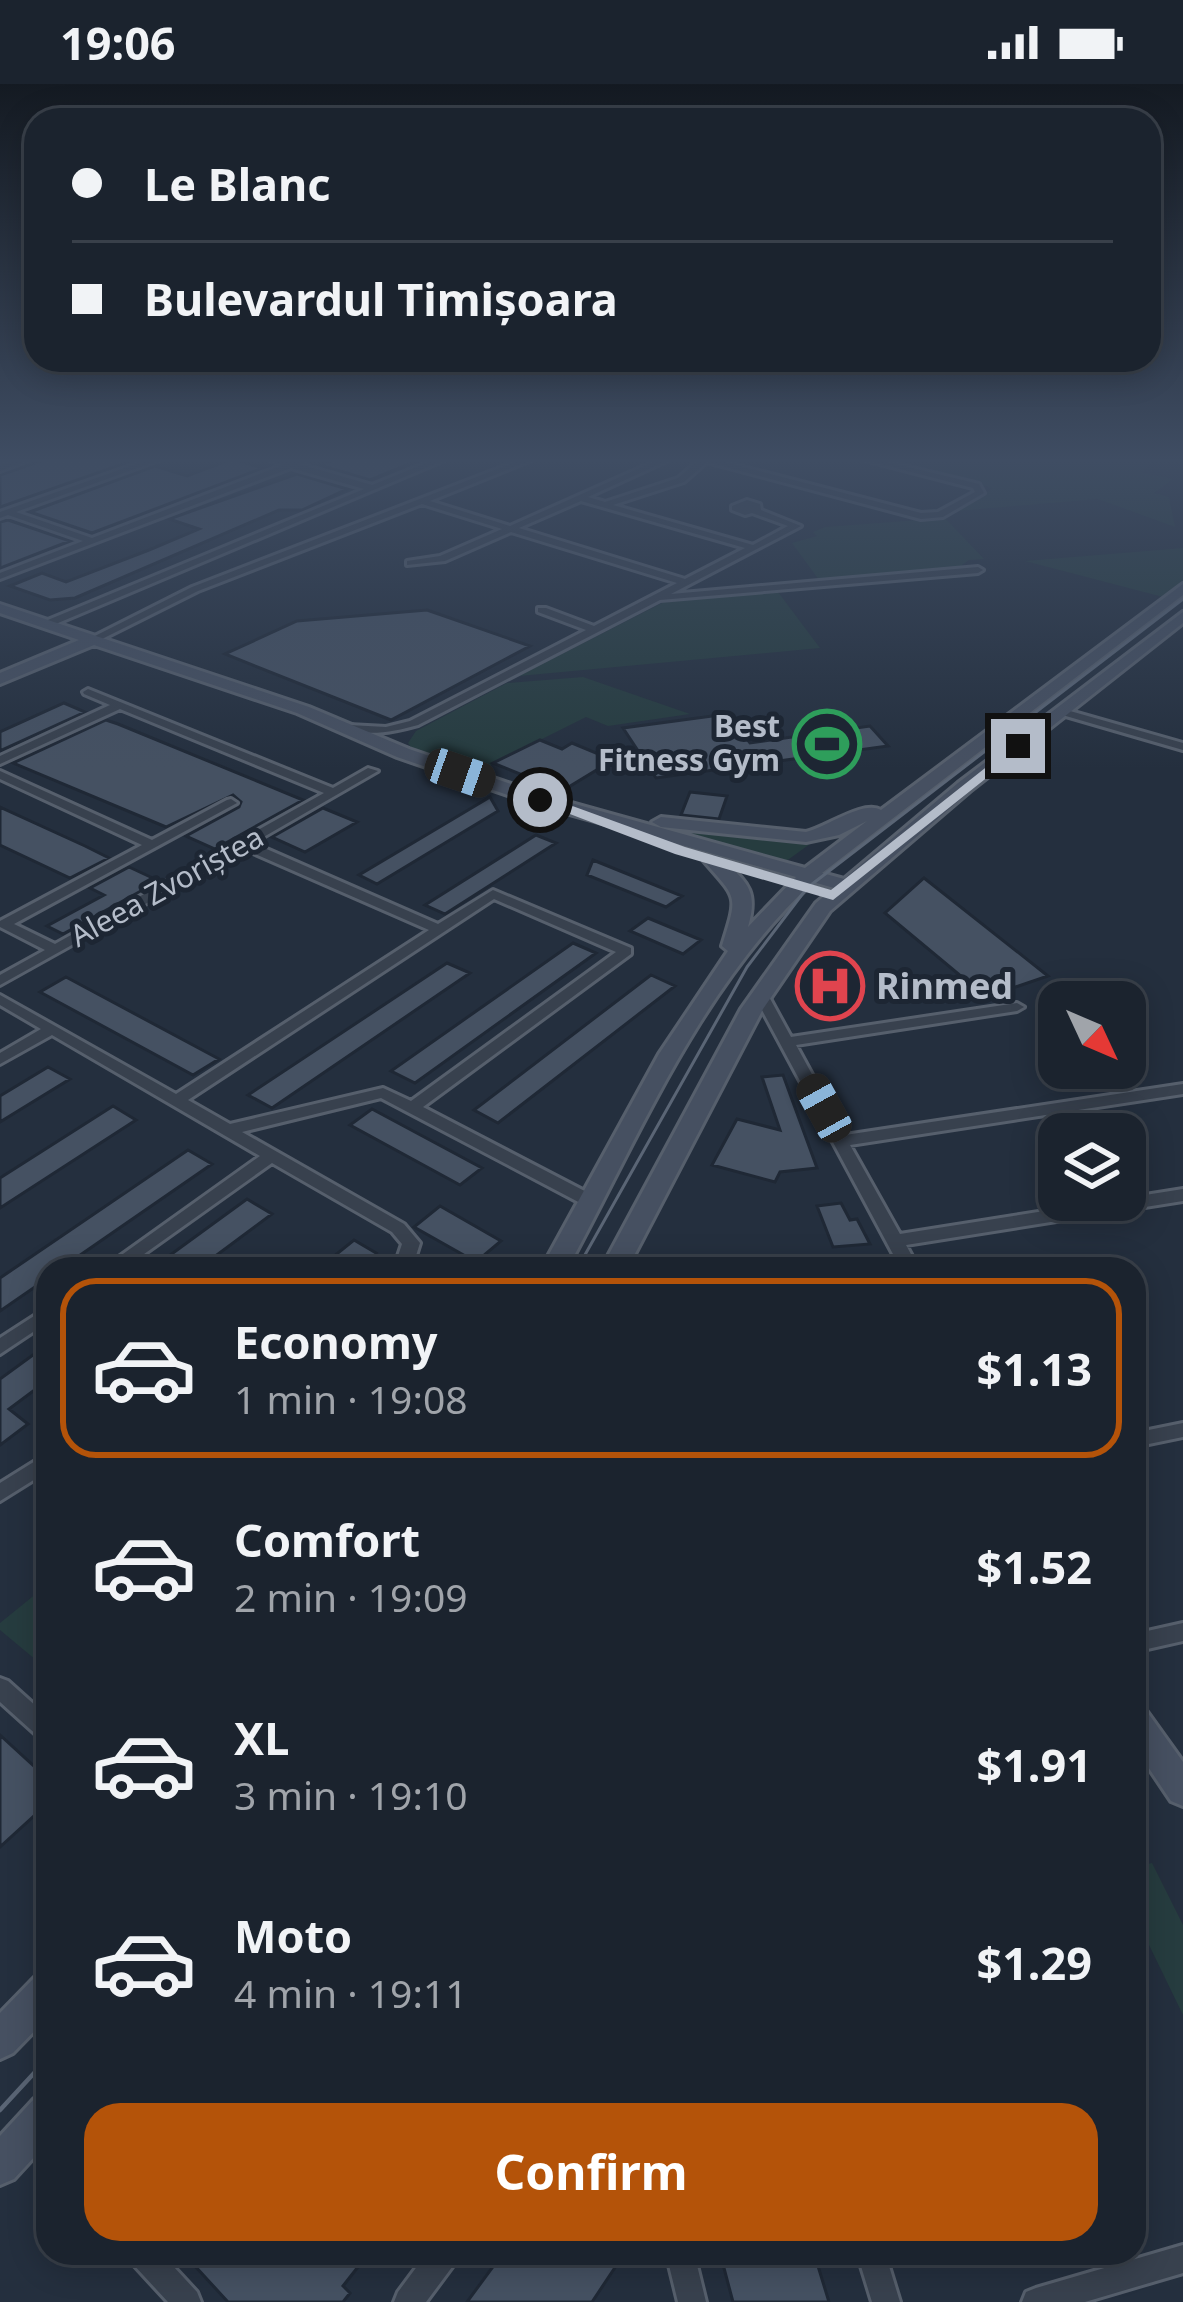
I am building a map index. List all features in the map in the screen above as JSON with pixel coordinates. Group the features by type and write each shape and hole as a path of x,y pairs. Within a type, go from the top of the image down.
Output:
{"main road":[{"path":"561,1257 728,962 802,880 1183,588"},
{"path":"0,608 349,728 403,753 839,890"},
{"path":"620,1257 760,994 839,890 1183,616"},
{"path":"4,674 94,640"},
{"path":"590,815 817,836 937,776"},
{"path":"590,815 713,861 802,880"},
{"path":"878,821 910,831"},
{"path":"713,861 732,875 743,897 728,962"},
{"path":"1146,1736 1180,1780"},
{"path":"0,2040 36,2002"},
{"path":"0,2165 36,2137"}],"street":[{"path":"0,576 35,563"},
{"path":"47,624 194,563"},
{"path":"94,640 195,589 264,563"},
{"path":"410,563 415,563"},
{"path":"619,563 720,593"},
{"path":"349,728 386,730 414,723 725,563"},
{"path":"655,599 979,570"},
{"path":"542,610 594,630"},
{"path":"88,692 334,793"},
{"path":"0,760 118,705"},
{"path":"1063,712 1183,747"},
{"path":"403,753 400,737 414,723"},
{"name":"Aleea Zvoriștea","path":"0,981 372,771"},
{"path":"0,775 152,845"},
{"path":"56,950 4,924 231,803"},
{"path":"244,844 439,929"},
{"path":"176,1101 493,894 626,951 413,1107"},
{"path":"760,994 904,1257"},
{"path":"0,999 375,1214 411,1243 407,1257"},
{"path":"788,1042 1017,1007"},
{"path":"0,1060 52,1029"},
{"path":"842,1141 1183,1089"},
{"path":"228,1130 375,1093 413,1107 592,1202"},
{"path":"128,1257 272,1155"},
{"path":"895,1241 1183,1195"},
{"path":"0,1347 36,1322"},
{"path":"1146,1438 1183,1430"},
{"path":"0,1493 36,1469"},
{"path":"1146,1640 1183,1632"},
{"path":"0,1688 36,1720"},
{"path":"1036,2302 1183,2259"},
{"path":"153,2265 187,2302"},
{"path":"408,2302 437,2265"},
{"path":"683,2265 692,2302"},
{"path":"875,2265 886,2302"}],"green space":[{"path":"806,563 965,563 955,570 819,580"},
{"path":"1031,563 1183,563 1183,581 1163,597"},
{"path":"778,592 820,648 519,676 664,602"},
{"path":"583,677 690,714 608,726 586,717 474,773 413,751 408,743 416,731 507,683"},
{"path":"672,830 810,844 785,862"},
{"path":"36,1594 36,1660 0,1630 0,1623"},
{"path":"1152,1863 1183,1925 1183,2015 1146,1939 1146,1864"}],"building":[{"path":"117,563 157,563 75,598 50,600 10,586 42,573 66,582"},
{"path":"427,610 530,646 391,720 225,654 297,621"},
{"path":"64,703 85,712 0,751 0,732"},
{"path":"727,714 750,743 870,726 888,746 656,778 623,728"},
{"path":"106,720 303,800 215,849 186,836 239,807 241,802 233,795 166,827 13,763"},
{"path":"540,740 562,749 572,743 613,760 562,791 493,763"},
{"path":"690,792 727,796 719,819 681,815"},
{"path":"490,797 498,811 377,884 359,875"},
{"path":"0,807 109,858 70,878 0,845"},
{"path":"323,808 357,822 305,852 272,837"},
{"path":"536,835 556,843 445,914 425,905"},
{"path":"593,860 682,896 666,907 587,875"},
{"path":"129,867 159,881 63,934 47,926 104,895 90,888"},
{"path":"924,878 1048,976 986,997 885,913"},
{"path":"648,918 701,940 683,954 630,931"},
{"path":"573,943 596,953 415,1083 391,1071"},
{"path":"447,963 470,973 272,1108 248,1095"},
{"path":"651,975 675,986 498,1123 474,1110"},
{"path":"66,977 219,1059 193,1075 40,992"},
{"path":"48,1067 70,1079 0,1122 0,1096"},
{"path":"783,1075 817,1168 780,1172 775,1182 712,1165 737,1119 780,1130 762,1077"},
{"path":"113,1106 136,1120 0,1208 0,1178"},
{"path":"372,1109 482,1168 460,1185 350,1125"},
{"path":"188,1150 212,1164 77,1257 36,1257 36,1286 0,1311 0,1278"},
{"path":"247,1199 272,1214 214,1257 167,1257"},
{"path":"841,1203 850,1220 857,1219 870,1244 833,1247 817,1206"},
{"path":"440,1206 501,1241 482,1257 467,1257 414,1227"},
{"path":"354,1240 376,1253 371,1257 333,1257"},
{"path":"36,1353 36,1389 9,1409 28,1424 0,1445 0,1379"},
{"path":"0,1735 36,1768 36,1814 0,1847"},
{"path":"194,2265 360,2265 343,2286 350,2293 343,2302 228,2302"},
{"path":"494,2265 617,2265 592,2302 467,2302"},
{"path":"723,2265 818,2265 829,2302 733,2302"}],"tram line":[{"path":"584,1257 747,967 807,888 1183,599"},
{"path":"0,2110 36,2071"}],"place":[{"name":"Best Fitness Gym","path":"827,744"},
{"name":"Rinmed","path":"830,986"}],"route":[{"path":"540,800 680,850 833,896 1018,746"}]}
